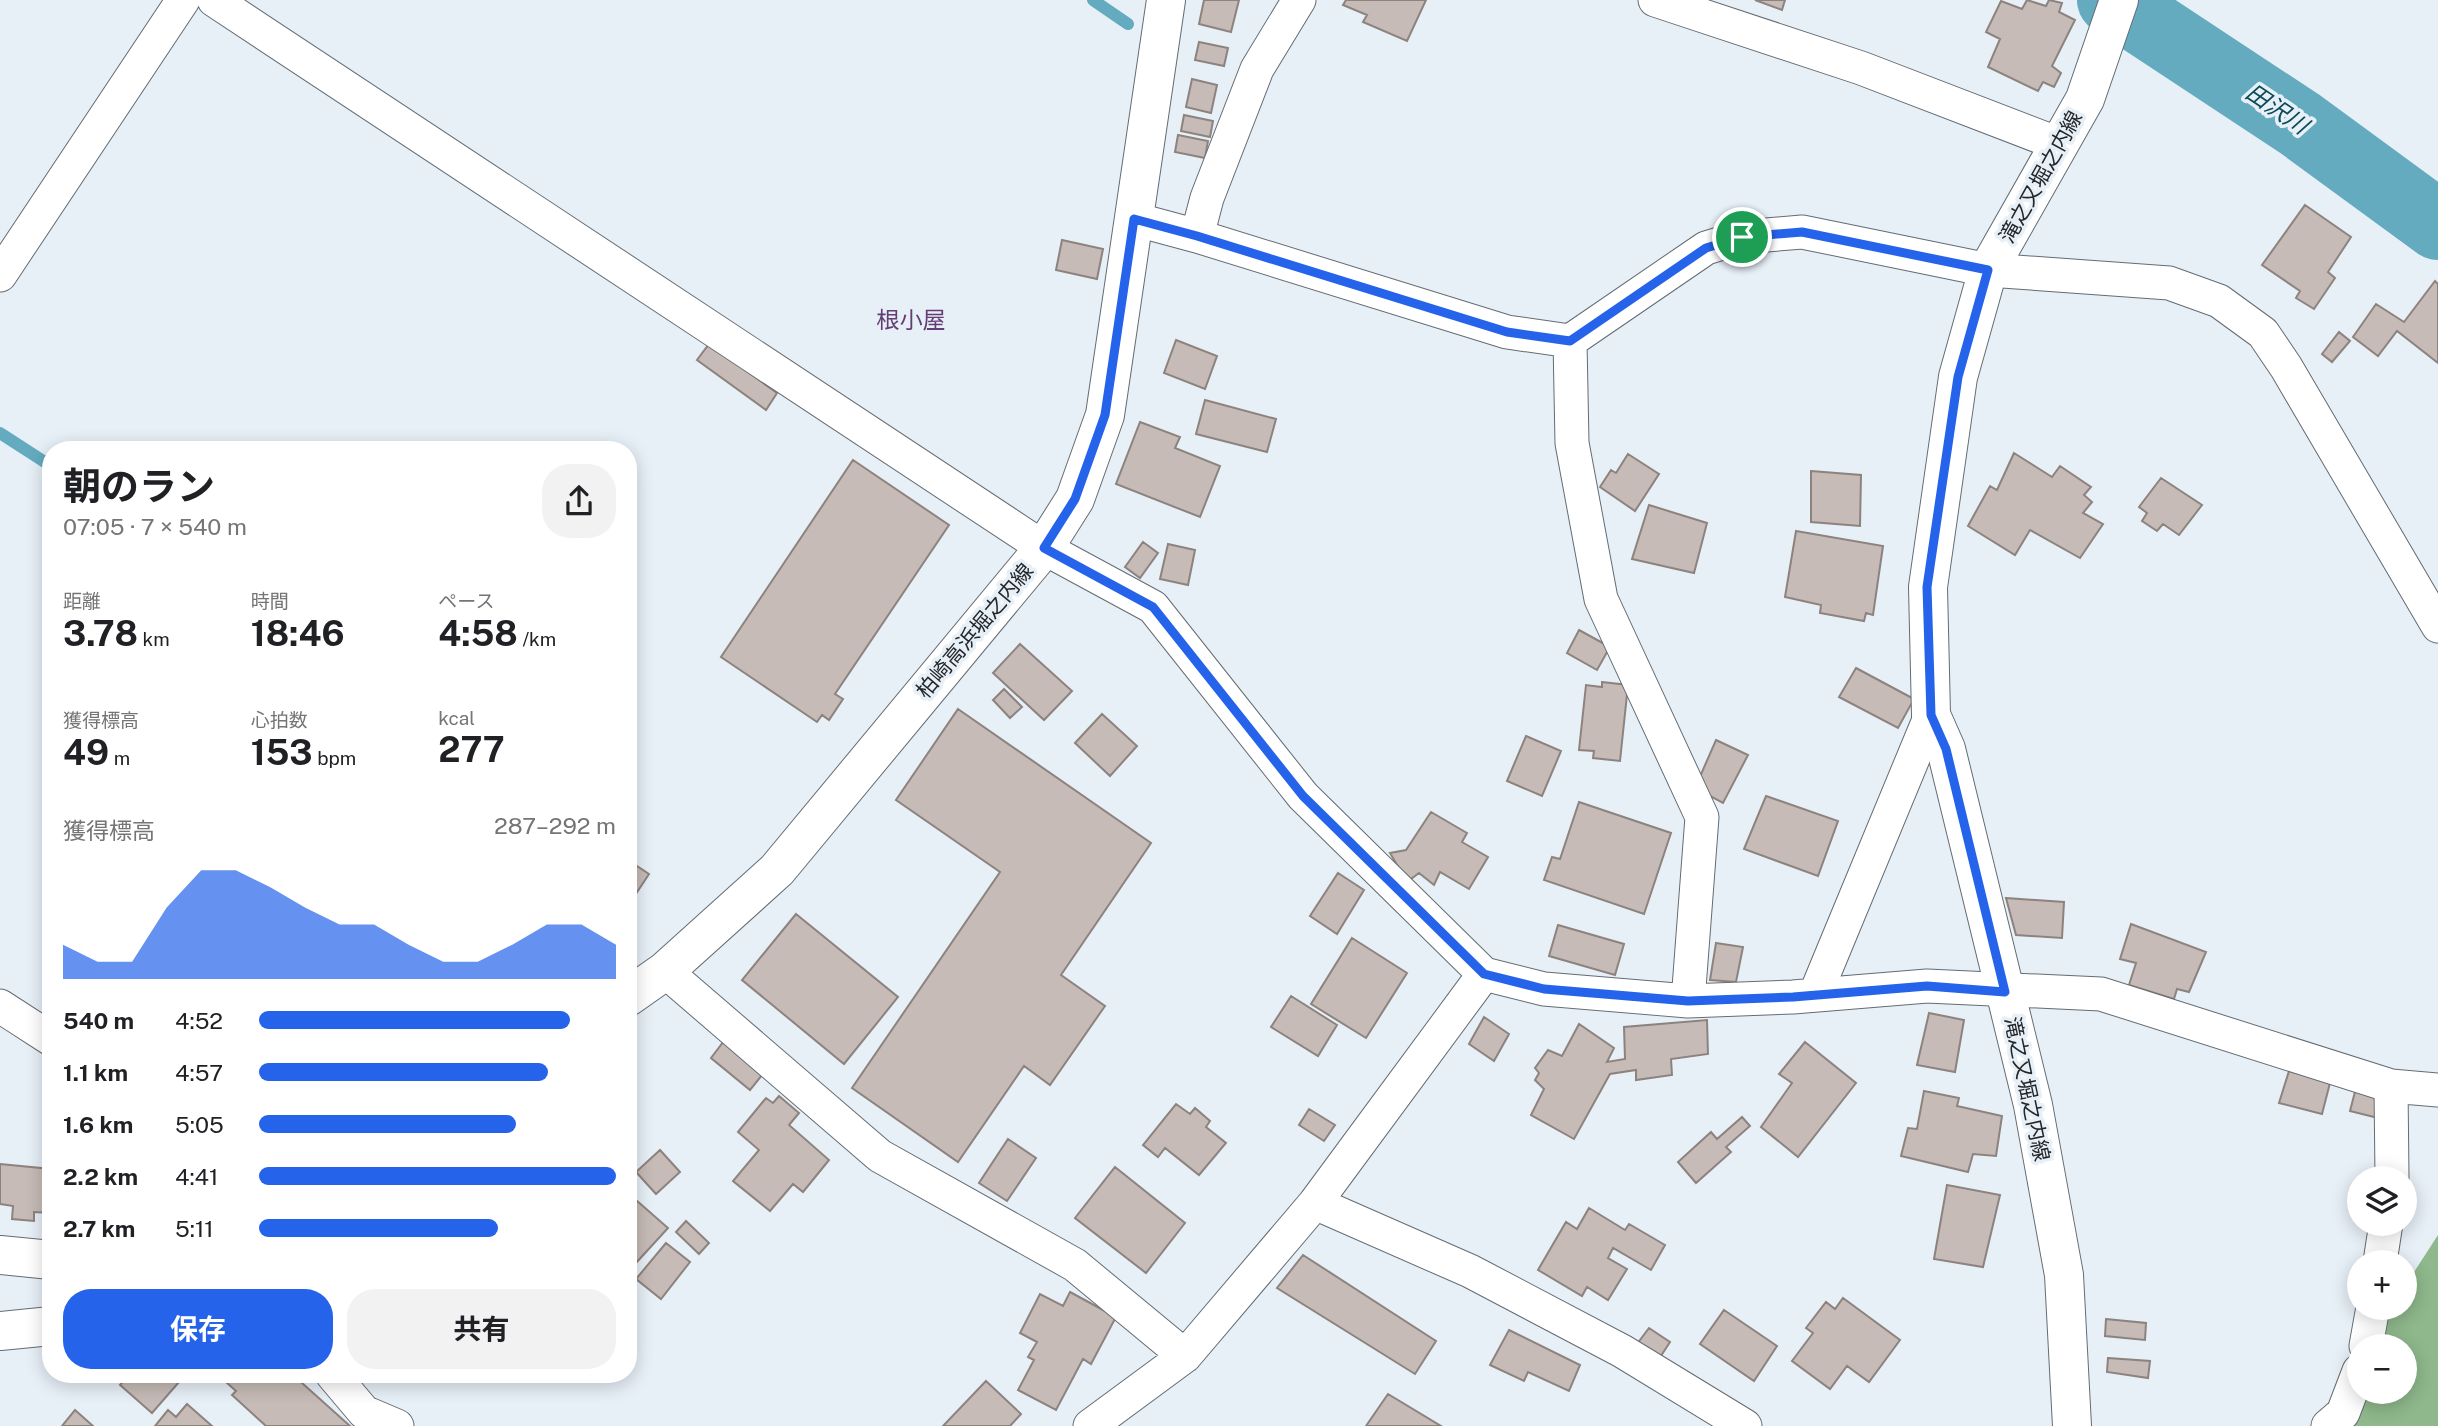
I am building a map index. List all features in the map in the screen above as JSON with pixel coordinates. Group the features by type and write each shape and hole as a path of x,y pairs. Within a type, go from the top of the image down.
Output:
{"main road":[{"name":"柏崎高浜堀之内線","path":"637,991 665,971 777,870 1044,548 1075,499 1105,415 1166,0"},
{"name":"滝之又堀之内線","path":"2072,1426 2064,1275 2033,1105 1946,749 1931,715 1927,587 1958,377 1988,270 2085,99 2119,0"},
{"path":"0,1255 42,1259"},
{"path":"0,1331 42,1327"}],"street":[{"path":"0,275 183,0"},
{"path":"214,0 1044,548 1153,607 1303,796 1484,974 1544,989 1688,1001 1927,986 2005,992 2101,994 2390,1086 2438,1090"},
{"path":"1197,236 1207,198 1257,69 1299,0"},
{"path":"1655,0 1861,68 2059,144"},
{"path":"1134,219 1507,332 1570,341 1706,248 1742,237 1802,232 1988,270 2169,283 2219,301 2263,333 2286,367 2438,626"},
{"path":"1570,341 1572,443 1601,599 1702,817 1688,1001"},
{"path":"1815,995 1931,715"},
{"path":"665,971 880,1156 1076,1265 1185,1356"},
{"path":"1090,1426 1185,1356 1315,1203 1484,974"},
{"path":"0,1006 42,1034"},
{"path":"2390,1086 2392,1166"},
{"path":"1315,1203 1470,1271 1622,1351 1745,1426"},
{"path":"340,1383 364,1412 397,1426"},
{"path":"2328,1426 2343,1413 2347,1402"}],"green space":[{"path":"2438,1235 2438,1426 2313,1426 2347,1374 2347,1404 2417,1404 2417,1334 2374,1334 2383,1320 2417,1320 2417,1267"}],"building":[{"path":"1204,0 1239,0 1231,32 1199,24"},
{"path":"1346,0 1426,0 1407,41 1363,22 1367,15 1343,5"},
{"path":"1755,0 1785,0 1782,10"},
{"path":"2027,0 2046,6 2049,0 2062,3 2059,12 2075,20 2052,66 2061,73 2054,87 2043,82 2038,91 1988,67 2000,39 1986,32 2001,1 2022,9"},
{"path":"1199,42 1228,48 1224,66 1195,60"},
{"path":"1192,79 1217,85 1211,113 1186,107"},
{"path":"1184,115 1213,121 1210,137 1181,131"},
{"path":"1178,135 1208,141 1205,158 1175,152"},
{"path":"2305,205 2351,237 2328,272 2335,278 2314,309 2296,298 2300,291 2262,265"},
{"path":"1062,240 1103,249 1097,279 1056,270"},
{"path":"2435,281 2438,284 2438,363 2397,331 2378,356 2353,337 2376,304 2404,322"},
{"path":"2339,332 2350,341 2332,362 2322,354"},
{"path":"1176,340 1217,356 1205,389 1164,373"},
{"path":"709,344 777,393 766,410 697,360"},
{"path":"1205,400 1276,419 1267,452 1196,434"},
{"path":"1140,422 1180,437 1175,448 1220,466 1200,517 1116,484"},
{"path":"2014,453 2052,477 2060,466 2091,487 2084,495 2092,502 2083,513 2103,524 2080,558 2030,530 2015,555 1968,526 1990,486 1997,490"},
{"path":"1628,454 1659,474 1635,511 1600,487 1611,470 1616,473"},
{"path":"853,460 949,525 835,694 843,699 829,720 822,715 817,722 721,657"},
{"path":"1811,471 1861,475 1860,526 1811,522"},
{"path":"2161,478 2202,505 2179,535 2163,524 2157,531 2142,521 2147,513 2139,507"},
{"path":"1649,505 1707,523 1694,573 1632,559"},
{"path":"1796,531 1883,546 1873,615 1866,613 1864,621 1820,613 1821,605 1785,597"},
{"path":"1143,542 1158,553 1140,578 1125,567"},
{"path":"1168,544 1195,550 1188,585 1160,579"},
{"path":"1579,630 1610,647 1597,670 1567,653"},
{"path":"1020,644 1072,691 1044,720 993,673"},
{"path":"1856,668 1914,699 1898,728 1839,697"},
{"path":"1602,682 1628,685 1620,761 1593,758 1594,751 1579,750 1586,685 1602,687"},
{"path":"1004,689 1022,707 1010,718 993,700"},
{"path":"958,709 1151,843 1061,975 1105,1006 1050,1085 1024,1066 958,1162 852,1088 1000,872 896,800"},
{"path":"1102,714 1137,746 1110,776 1075,743"},
{"path":"1526,736 1561,751 1542,796 1507,781"},
{"path":"1716,740 1748,755 1723,803 1695,788"},
{"path":"1766,796 1838,821 1818,876 1744,849"},
{"path":"1579,802 1671,833 1644,914 1544,880 1552,857 1560,859"},
{"path":"1431,812 1467,833 1462,842 1488,857 1469,889 1440,872 1434,885 1419,873 1407,882 1390,853 1406,850"},
{"path":"637,866 649,874 637,892"},
{"path":"1338,873 1364,890 1337,934 1310,916"},
{"path":"2006,898 2064,902 2062,938 2016,935"},
{"path":"796,914 898,997 844,1064 742,980"},
{"path":"2131,924 2206,952 2189,992 2177,989 2174,999 2129,985 2136,963 2120,959"},
{"path":"1558,925 1624,944 1615,975 1549,956"},
{"path":"1352,938 1407,973 1366,1038 1311,1004"},
{"path":"1716,943 1743,947 1736,982 1710,980"},
{"path":"1291,996 1337,1025 1318,1056 1271,1027"},
{"path":"1929,1013 1964,1020 1955,1072 1917,1065"},
{"path":"1484,1017 1509,1034 1494,1061 1469,1044"},
{"path":"1707,1020 1708,1054 1671,1059 1672,1075 1636,1080 1636,1070 1610,1074 1574,1139 1531,1115 1544,1089 1535,1080 1539,1073 1535,1068 1548,1050 1562,1056 1579,1024 1614,1048 1607,1062 1625,1059 1624,1027"},
{"path":"727,1037 767,1069 750,1090 711,1058"},
{"path":"1805,1042 1856,1083 1798,1157 1761,1127 1792,1083 1779,1074"},
{"path":"2289,1071 2330,1083 2322,1114 2279,1103"},
{"path":"2358,1080 2384,1088 2378,1118 2350,1111"},
{"path":"1924,1091 1959,1098 1957,1106 2002,1116 1996,1156 1973,1154 1968,1172 1901,1156 1908,1128 1917,1129"},
{"path":"779,1096 799,1113 789,1125 829,1160 803,1192 793,1184 770,1211 733,1181 759,1150 738,1132 766,1098 773,1103"},
{"path":"1176,1104 1190,1114 1195,1108 1210,1121 1206,1127 1226,1143 1199,1175 1165,1148 1158,1157 1143,1145"},
{"path":"1309,1109 1335,1125 1324,1141 1299,1125"},
{"path":"1742,1117 1750,1126 1726,1147 1731,1152 1696,1183 1678,1162 1711,1132 1717,1139"},
{"path":"1008,1139 1036,1158 1007,1201 979,1183"},
{"path":"660,1150 680,1172 656,1194 637,1171"},
{"path":"0,1164 42,1168 42,1212 34,1212 34,1221 12,1219 13,1206 0,1204"},
{"path":"1115,1167 1185,1223 1146,1273 1075,1218"},
{"path":"1947,1185 2000,1195 1983,1267 1934,1259"},
{"path":"637,1201 668,1228 637,1262"},
{"path":"1589,1208 1625,1230 1629,1224 1665,1245 1651,1270 1613,1248 1608,1258 1627,1269 1608,1300 1587,1287 1582,1296 1538,1270 1566,1222 1577,1229"},
{"path":"686,1221 709,1243 699,1254 676,1232"},
{"path":"666,1243 690,1262 661,1299 637,1278"},
{"path":"1303,1255 1436,1341 1415,1374 1277,1288"},
{"path":"1070,1292 1116,1317 1091,1364 1083,1359 1056,1410 1018,1390 1034,1360 1028,1357 1037,1342 1020,1333 1040,1294 1063,1306"},
{"path":"1843,1298 1900,1340 1869,1382 1847,1366 1830,1389 1792,1361 1813,1333 1806,1328 1826,1302 1835,1309"},
{"path":"1724,1310 1777,1346 1754,1381 1700,1344"},
{"path":"2106,1319 2146,1323 2145,1340 2105,1336"},
{"path":"1649,1328 1670,1342 1657,1362 1634,1348"},
{"path":"1509,1330 1580,1365 1569,1391 1528,1372 1524,1381 1490,1365"},
{"path":"2108,1358 2150,1361 2148,1378 2107,1372"},
{"path":"986,1381 1021,1414 1010,1426 943,1426"},
{"path":"122,1383 178,1383 152,1413 120,1385"},
{"path":"227,1383 302,1383 350,1426 266,1426 232,1395 236,1391"},
{"path":"1388,1394 1441,1426 1366,1426"},
{"path":"187,1404 212,1426 155,1426 168,1410 176,1417"},
{"path":"75,1410 93,1426 62,1426"}],"waterway":[{"path":"1093,0 1128,24"},
{"name":"田沢川","path":"2112,0 2300,124 2438,225"},
{"path":"0,433 42,460"}],"district":[{"name":"根小屋","path":"911,320"}],"route":[{"path":"1134,219 1507,332 1570,341 1706,248 1742,237 1802,232 1988,270 1958,377 1927,587 1931,715 1946,749 2005,992 1927,986 1793,997 1688,1001 1544,989 1484,974 1303,796 1153,607 1044,548 1075,499 1105,415 1134,219"}]}
